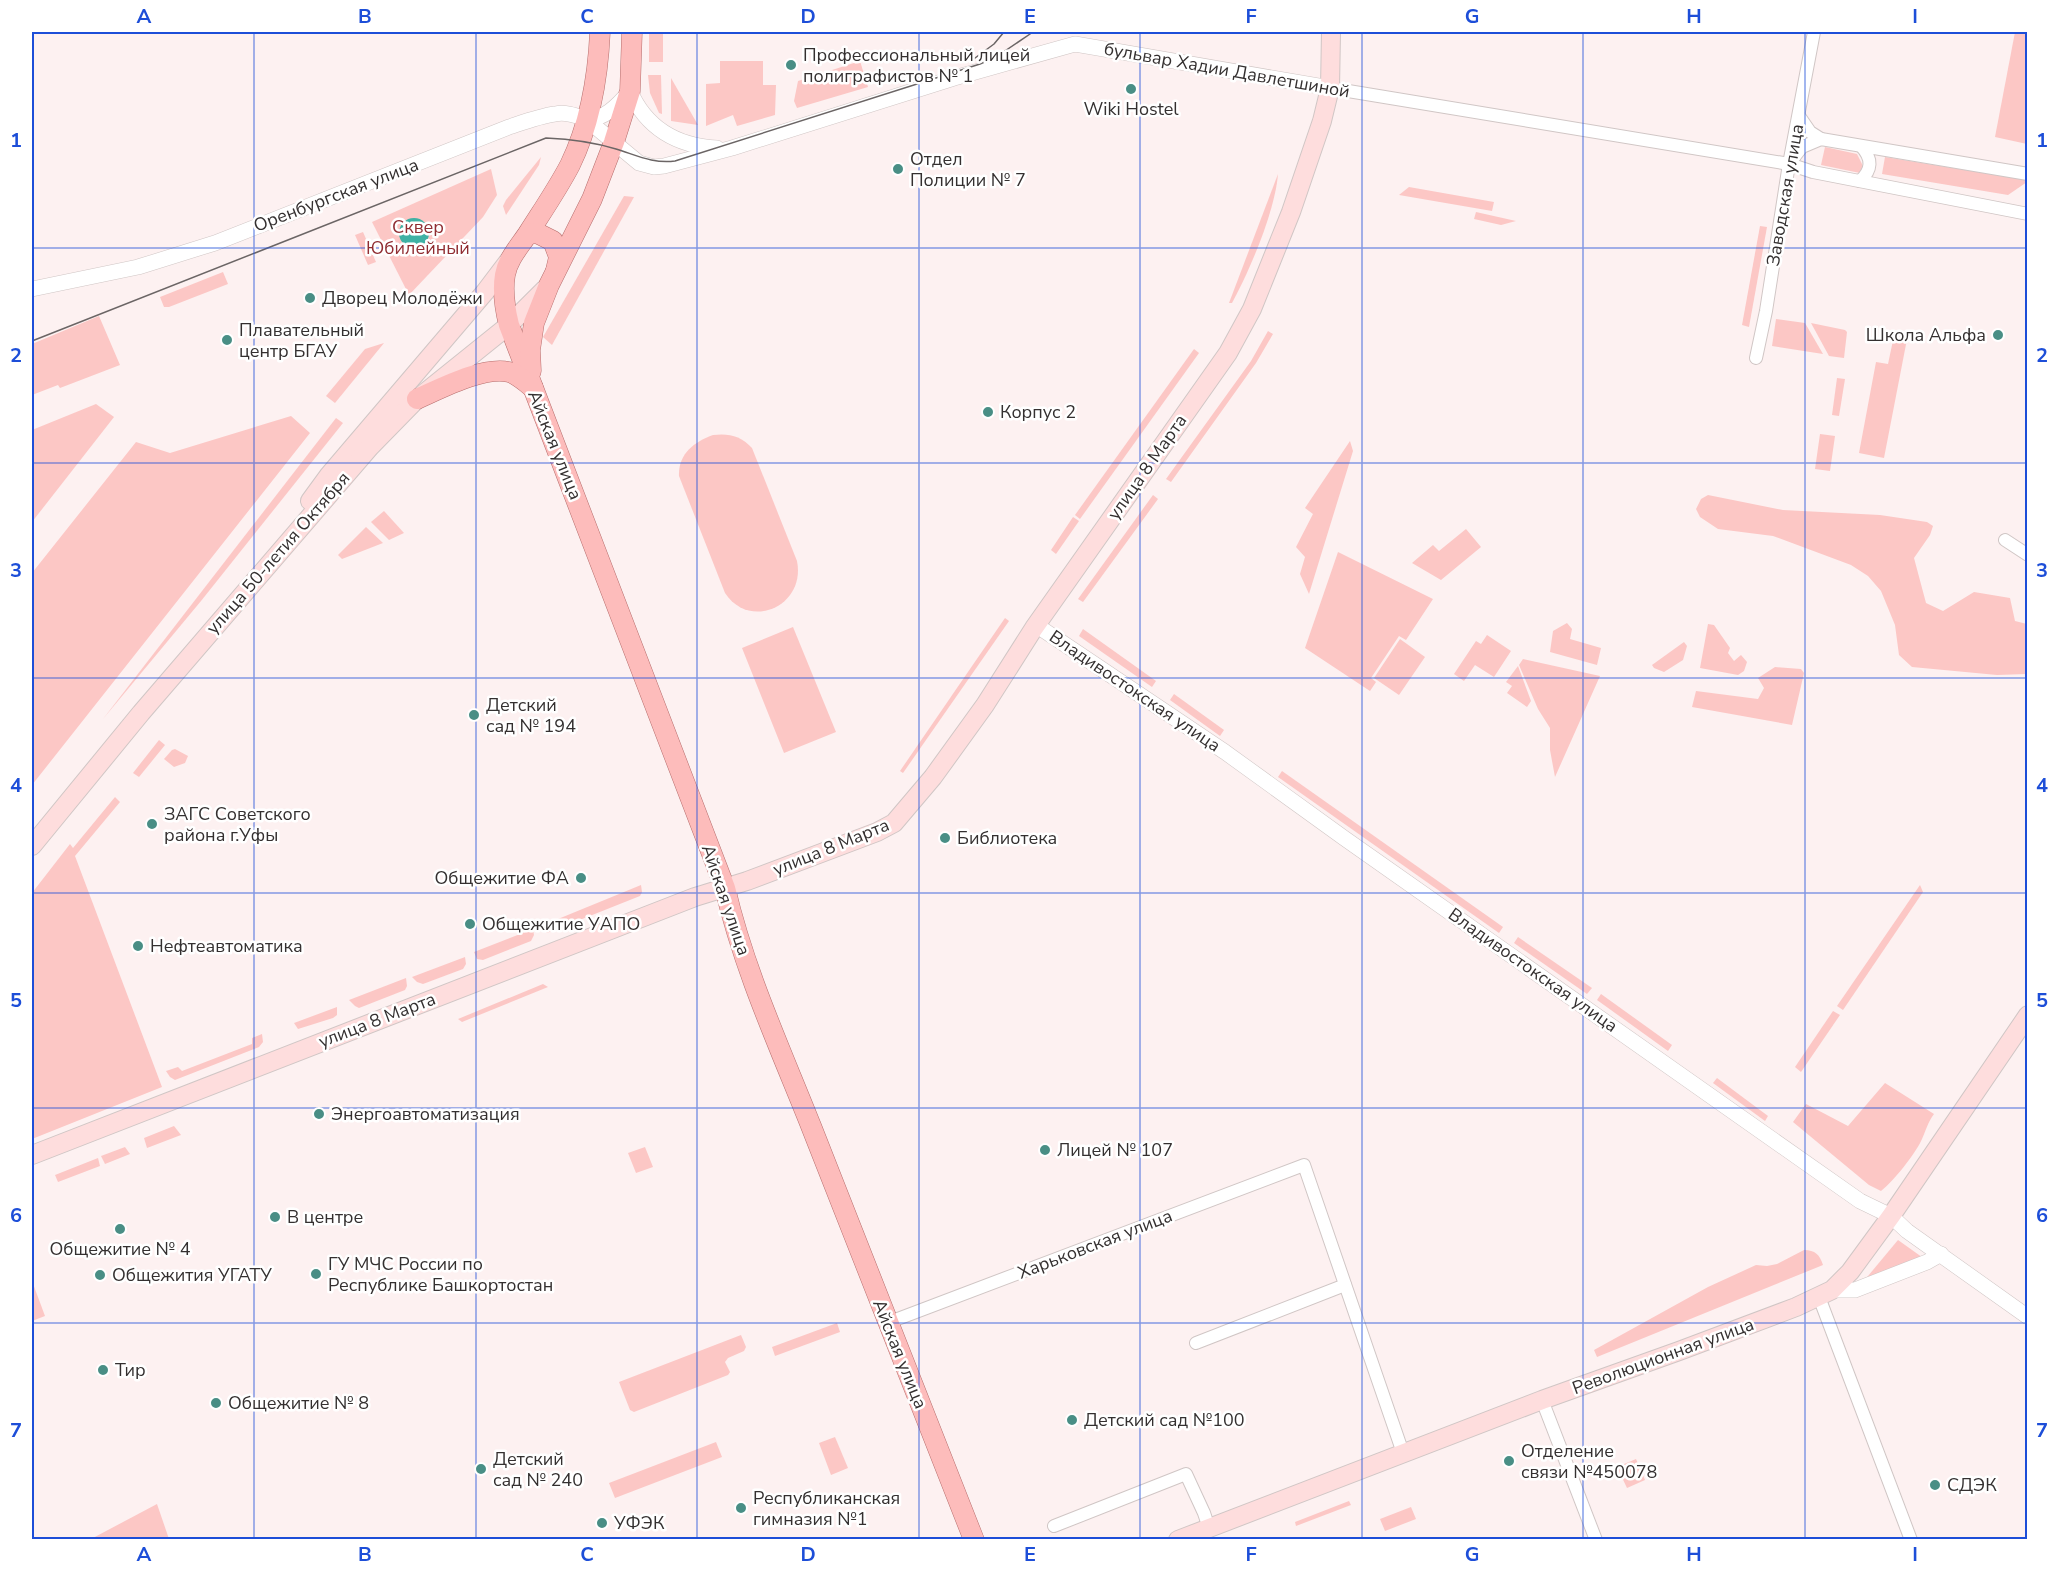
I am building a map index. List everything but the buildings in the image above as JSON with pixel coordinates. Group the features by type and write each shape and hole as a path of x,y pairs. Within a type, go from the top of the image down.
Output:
{"main road":[{"path":"251,583 329,475 485,292 528,234 570,165 580,141 598,65 600,32"},
{"name":"улица 50-летия Октября","path":"532,388 531,337 534,323 552,279 592,199 614,142 630,91 632,32"},
{"name":"улица 8 Марта","path":"32,1155 695,897 866,836 894,823 928,783 986,705 1036,625 1244,327 1291,212 1322,122 1330,88 1332,32"},
{"path":"528,234 537,233 553,241 559,256 552,279"},
{"name":"Айская улица","path":"511,256 503,284 509,326 724,888 757,989 974,1539"},
{"name":"улица 50-летия Октября","path":"32,846 251,583 370,447 417,399 509,326 552,279"},
{"path":"417,399 459,382 496,371 511,372 532,388"},
{"name":"Революционная улица","path":"1178,1539 1542,1400 1679,1352 1825,1293 1850,1272 2028,1015"}],"street":[{"name":"Заводская улица","path":"1756,357 1814,32"},
{"name":"бульвар Хадии Давлетшиной","path":"586,119 639,163 654,167 675,164 946,80 1075,44 1789,164 1813,172 2028,214"},
{"path":"586,119 612,110 630,91 637,108 648,121 667,135 702,147 732,148"},
{"name":"Оренбургская улица","path":"32,289 138,267 214,243 509,127 556,113 571,114 586,119"},
{"path":"1799,116 1810,132 1821,139 2028,174"},
{"path":"1789,164 1802,147 1821,139"},
{"path":"1860,181 1870,167 1867,152 1861,146"},
{"path":"2005,540 2028,555"},
{"name":"Владивостокская улица","path":"1036,625 1225,752 1832,1182 1860,1201 1890,1216 1907,1231 2028,1317"},
{"name":"Харьковская улица","path":"887,1323 1304,1164 1345,1285"},
{"path":"1911,1539 1825,1293 1855,1290 1941,1254"},
{"path":"1196,1343 1345,1285 1403,1453"},
{"path":"1542,1400 1596,1539"},
{"path":"1054,1526 1186,1474 1209,1528"}],"green space":[{"path":"649,32 663,32 663,62 649,62"},
{"path":"2015,32 2027,32 2027,144 1995,137"},
{"path":"720,61 763,61 763,85 776,85 775,115 737,126 733,115 706,126 706,84 720,83"},
{"path":"860,61 868,87 797,108 794,101 798,81"},
{"path":"648,75 661,75 662,114 659,113 650,93"},
{"path":"671,78 698,125 671,121"},
{"path":"1825,147 1857,154 1863,166 1860,173 1821,165"},
{"path":"541,157 539,165 506,215 503,206 506,200"},
{"path":"1885,157 2027,180 2027,182 2008,195 1882,174"},
{"name":"Сквер Юбилейный","path":"491,169 497,195 483,217 409,295 372,222"},
{"path":"1278,174 1272,205 1261,240 1239,290 1232,303 1229,303"},
{"path":"1409,187 1494,202 1492,211 1399,195"},
{"path":"624,196 634,197 552,345 543,337"},
{"path":"1476,212 1516,221 1501,225 1474,219"},
{"path":"1760,226 1767,227 1749,327 1742,325"},
{"path":"363,232 376,262 368,265 355,235"},
{"path":"223,272 228,284 164,307 160,297"},
{"path":"99,316 120,365 60,388 58,385 32,395 32,344"},
{"path":"1776,319 1805,323 1823,354 1772,346"},
{"path":"1811,323 1847,332 1844,358 1829,356"},
{"path":"1268,331 1273,334 1256,363 1171,482 1166,479 1251,361"},
{"path":"1895,331 1908,334 1884,458 1859,453 1876,362 1888,364"},
{"path":"384,343 335,403 326,396 365,349"},
{"path":"1194,349 1199,353 1080,519 1075,515"},
{"path":"1837,378 1845,379 1839,416 1832,415"},
{"path":"96,404 114,417 32,522 32,430"},
{"path":"291,416 310,433 32,785 32,573 136,442 170,453"},
{"path":"336,418 343,423 201,601 103,719"},
{"path":"1820,434 1835,436 1830,471 1815,469"},
{"path":"713,435 734,436 752,448 797,561 798,577 793,590 785,601 774,608 761,611 748,610 736,604 725,593 679,476 679,468 684,455 694,445"},
{"path":"1350,441 1353,451 1309,594 1300,574 1305,557 1296,547 1313,514 1305,508"},
{"path":"1153,495 1158,499 1083,602 1078,599"},
{"path":"1708,495 1783,510 1880,515 1927,522 1933,526 1930,535 1914,558 1926,603 1943,611 1974,592 2010,598 2015,621 2027,624 2027,674 1997,675 1912,667 1899,655 1895,625 1881,591 1868,576 1851,565 1773,536 1718,529 1700,517 1696,509 1701,499"},
{"path":"384,511 404,533 389,540 371,522"},
{"path":"1073,517 1079,521 1056,554 1051,550"},
{"path":"366,527 383,543 342,559 338,555"},
{"path":"1466,529 1481,547 1441,580 1412,563 1433,545 1439,551"},
{"path":"1338,552 1433,599 1406,640 1399,636 1371,678 1376,682 1370,691 1305,648"},
{"path":"1005,618 1009,621 903,773 900,771"},
{"path":"1567,623 1572,629 1570,639 1601,648 1597,665 1550,652 1553,631"},
{"path":"1708,624 1714,625 1730,648 1728,653 1734,661 1741,655 1747,662 1744,671 1738,675 1700,668"},
{"path":"793,627 836,732 784,753 742,648"},
{"path":"1083,629 1156,681 1152,687 1079,636"},
{"path":"1487,635 1511,651 1494,677 1475,665 1464,681 1454,674 1476,641 1481,644"},
{"path":"1400,639 1425,657 1399,695 1374,678"},
{"path":"1684,642 1687,646 1683,660 1664,672 1654,668 1652,665"},
{"path":"1523,659 1600,676 1555,777 1550,750 1550,728 1538,709 1519,665"},
{"path":"1518,666 1531,701 1527,707 1507,693 1512,686 1506,682"},
{"path":"1775,667 1801,669 1804,673 1792,725 1692,707 1696,691 1758,699 1764,688 1758,678"},
{"path":"1174,694 1224,730 1220,736 1170,700"},
{"path":"159,740 165,745 139,777 133,773"},
{"path":"175,749 188,756 185,763 174,767 164,759"},
{"path":"1282,771 1503,927 1499,933 1278,777"},
{"path":"115,797 120,802 75,856 162,1087 32,1139 32,893 70,844 73,848"},
{"path":"641,885 640,896 547,933 541,926"},
{"path":"1920,885 1923,892 1843,1010 1837,1006"},
{"path":"533,929 534,935 531,941 483,960 477,959 474,952"},
{"path":"1518,937 1592,988 1587,994 1514,943"},
{"path":"465,957 466,964 463,969 423,984 412,977"},
{"path":"406,978 405,990 359,1008 349,1000"},
{"path":"543,984 548,987 462,1022 458,1019"},
{"path":"1601,994 1672,1045 1668,1051 1597,1000"},
{"path":"337,1007 337,1015 333,1018 298,1029 294,1023"},
{"path":"1833,1011 1840,1015 1801,1072 1795,1067"},
{"path":"262,1034 263,1042 259,1047 175,1080 166,1071 178,1067 182,1071 252,1044 252,1038"},
{"path":"1717,1078 1768,1116 1765,1121 1713,1083"},
{"path":"1885,1083 1934,1114 1915,1152 1881,1191 1869,1185 1793,1122 1806,1104 1848,1126"},
{"path":"174,1126 181,1135 147,1148 144,1138"},
{"path":"125,1147 130,1154 105,1164 101,1156"},
{"path":"645,1147 653,1167 636,1173 628,1153"},
{"path":"98,1158 100,1166 58,1182 55,1175"},
{"path":"1898,1240 1926,1260 1863,1282"},
{"path":"1804,1250 1817,1254 1823,1265 1597,1357 1594,1350 1708,1287 1756,1265 1777,1264"},
{"path":"32,1281 45,1316 32,1321"},
{"path":"837,1323 840,1332 775,1356 772,1347"},
{"path":"741,1335 746,1347 744,1351 728,1358 725,1362 730,1372 728,1375 634,1412 630,1410 619,1382"},
{"path":"835,1437 848,1468 831,1475 819,1443"},
{"path":"716,1442 722,1457 615,1498 609,1483"},
{"path":"1636,1459 1645,1480 1627,1488 1617,1467"},
{"path":"1349,1501 1351,1505 1296,1526 1295,1522"},
{"path":"157,1504 169,1539 91,1539"},
{"path":"1411,1507 1416,1519 1385,1531 1380,1519"}],"water":[{"path":"414,218 424,223 429,233 424,243 414,248 404,243 399,233 404,223"}],"tram line":[{"path":"971,61 994,44 1004,32"},
{"path":"32,341 546,138 599,144 652,160 675,161 980,64 996,57 1033,32"}],"place":[{"name":"Профессиональный лицей полиграфистов № 1","path":"791,65"},
{"name":"Wiki Hostel","path":"1131,89"},
{"name":"Отдел Полиции № 7","path":"898,169"},
{"name":"Дворец Молодёжи","path":"310,298"},
{"name":"Школа Альфа","path":"1998,335"},
{"name":"Плавательный центр БГАУ","path":"227,340"},
{"name":"Корпус 2","path":"988,412"},
{"name":"Детский сад № 194","path":"474,715"},
{"name":"ЗАГС Советского района г.Уфы","path":"152,824"},
{"name":"Библиотека","path":"945,838"},
{"name":"Общежитие ФА","path":"581,878"},
{"name":"Общежитие УАПО","path":"470,924"},
{"name":"Нефтеавтоматика","path":"138,946"},
{"name":"Энергоавтоматизация","path":"319,1114"},
{"name":"Лицей № 107","path":"1045,1150"},
{"name":"В центре","path":"275,1217"},
{"name":"Общежитие № 4","path":"120,1229"},
{"name":"ГУ МЧС России по Республике Башкортостан","path":"316,1274"},
{"name":"Общежития УГАТУ","path":"100,1275"},
{"name":"Тир","path":"103,1370"},
{"name":"Общежитие № 8","path":"216,1403"},
{"name":"Детский сад №100","path":"1072,1420"},
{"name":"Отделение связи №450078","path":"1509,1461"},
{"name":"Детский сад № 240","path":"481,1469"},
{"name":"СДЭК","path":"1935,1485"},
{"name":"Республиканская гимназия №1","path":"741,1508"},
{"name":"УФЭК","path":"602,1523"}]}
